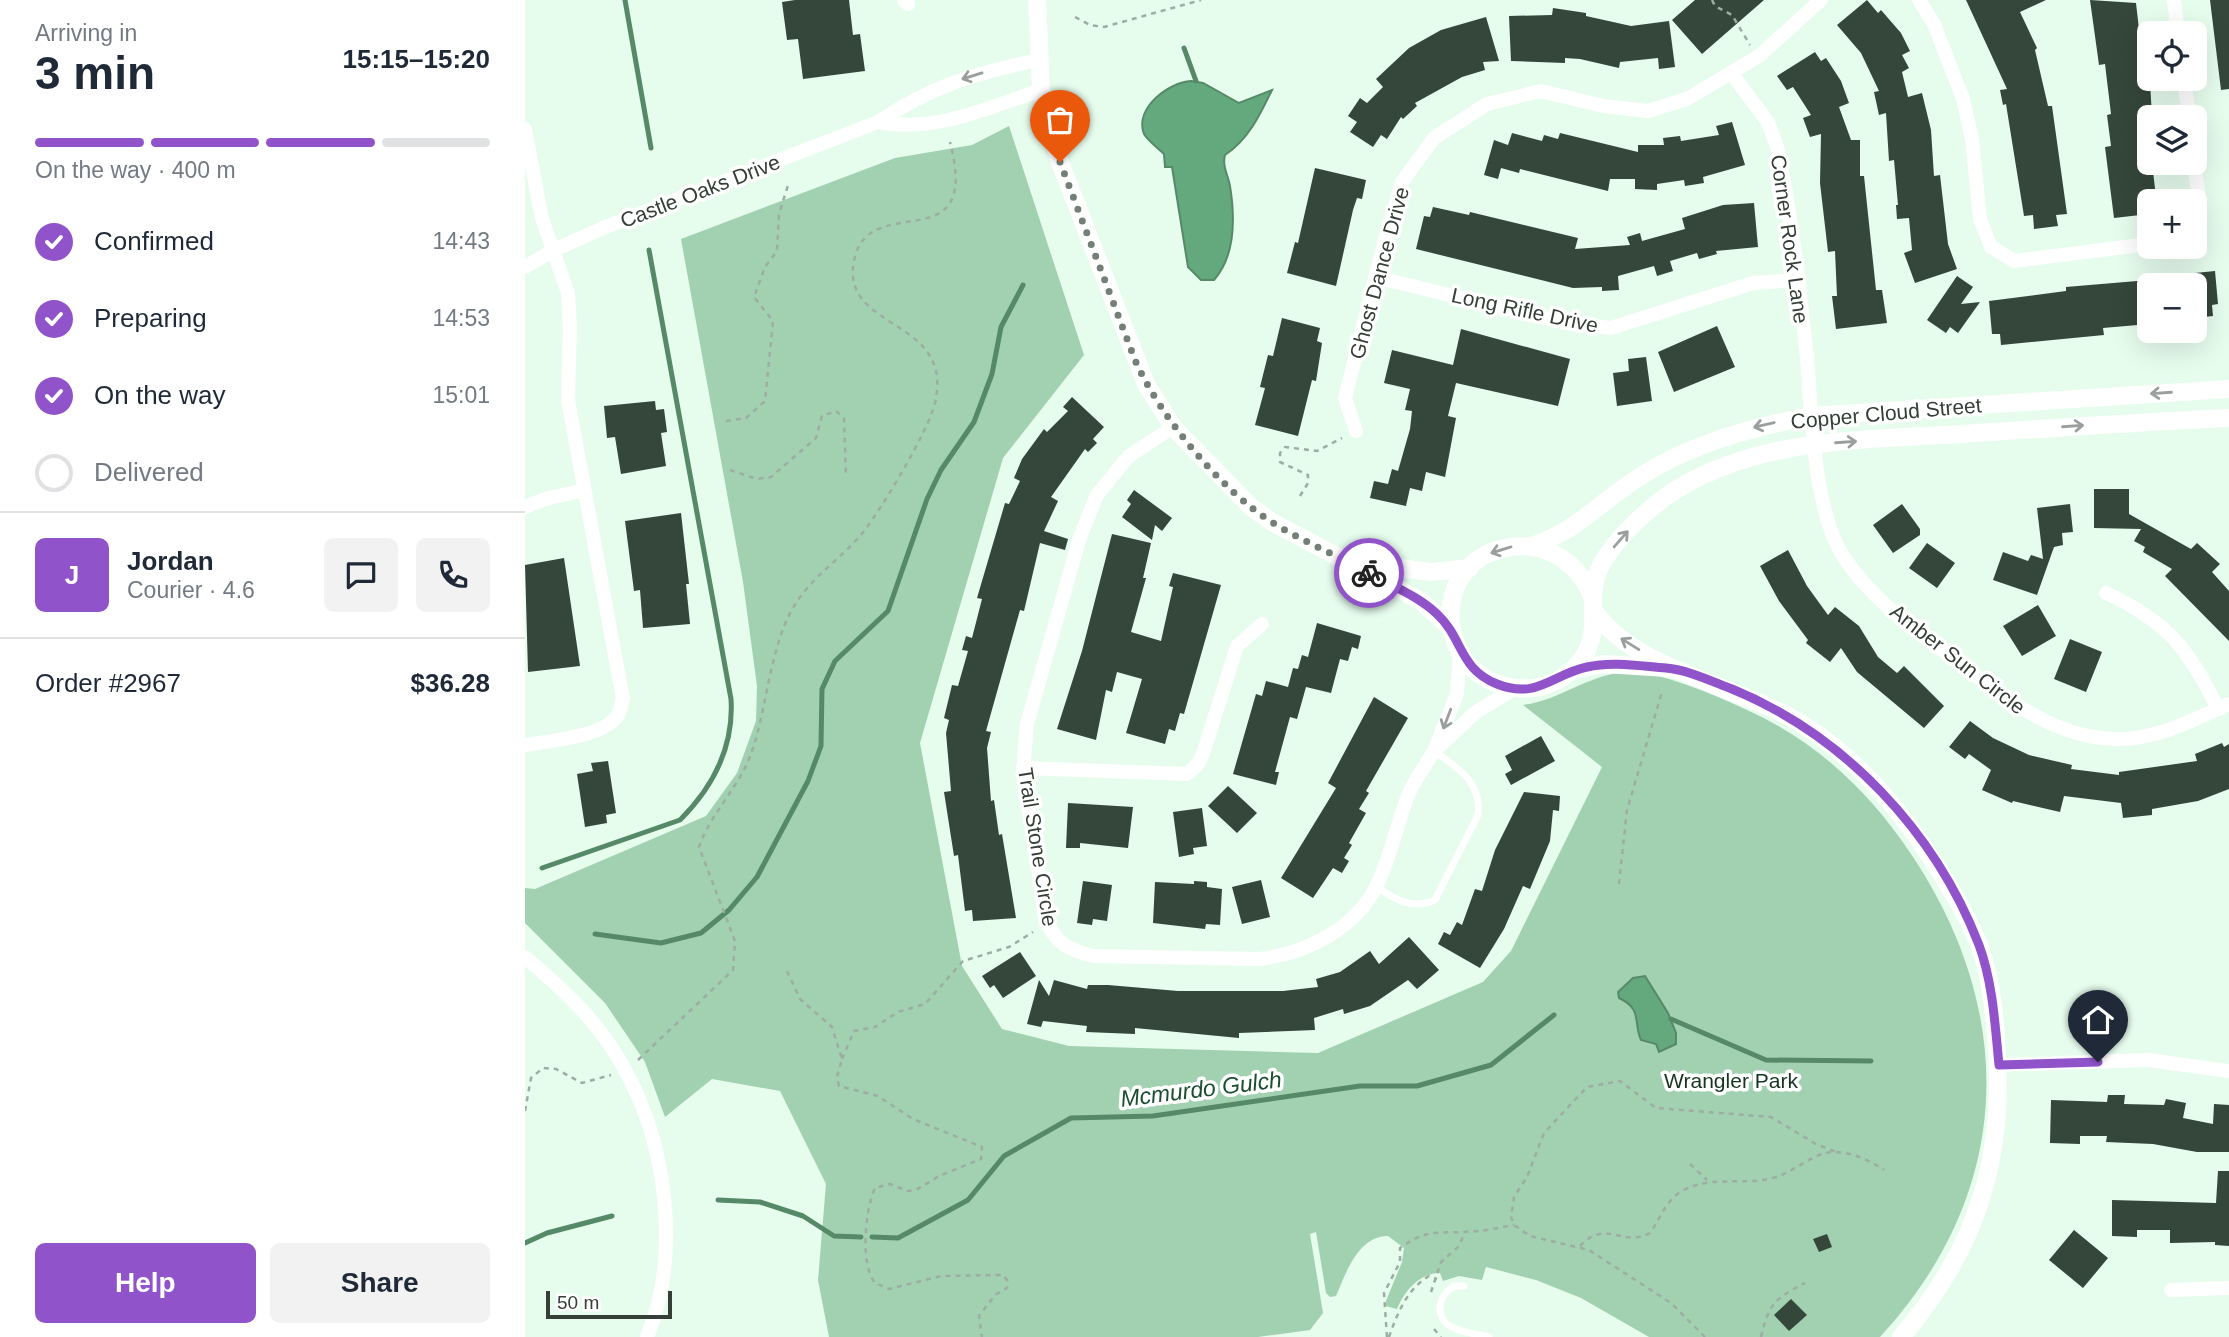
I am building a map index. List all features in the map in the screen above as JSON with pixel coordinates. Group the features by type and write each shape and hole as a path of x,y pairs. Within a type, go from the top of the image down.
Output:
{"street":[{"path":"1037,0 1041,90 1072,195 1120,324 1146,384 1173,427 1262,515 1421,601 1452,629"},
{"name":"Ghost Dance Drive","path":"1356,431 1345,398 1375,277 1402,182 1434,138 1487,103 1541,91 1603,106 1648,111 1687,99 1759,56 1821,0"},
{"path":"1919,0 1934,24 1963,99 1972,139 1980,219 1991,247 2014,261 2137,246"},
{"path":"2174,0 2177,21"},
{"name":"Castle Oaks Drive","path":"525,267 554,250 878,122 915,97 968,76 1038,60"},
{"name":"Corner Rock Lane","path":"1732,74 1768,122 1778,150 1811,416"},
{"name":"Castle Oaks Drive","path":"878,122 899,126 940,124 1041,90"},
{"path":"525,129 542,219 568,293 568,400 623,699 618,716 605,727 580,735 525,745"},
{"name":"Long Rifle Drive","path":"1375,277 1566,323 1611,328 1753,283 1796,280"},
{"name":"Copper Cloud Street","path":"1532,546 1571,529 1622,488 1711,440 1811,416 2229,389"},
{"name":"Amber Sun Circle","path":"1811,416 1829,523 1835,541 1853,570 1908,622 2020,709 2062,730 2118,738 2150,736 2223,707"},
{"name":"Copper Cloud Street","path":"1594,605 1594,584 1603,561 1635,523 1676,490 1734,463 1814,444 2229,418"},
{"name":"Trail Stone Circle","path":"1173,427 1129,456 1097,495 1080,537 1027,724 1023,768 1046,920 1053,938 1071,951 1093,956 1259,959 1282,957 1334,933 1362,908 1377,887 1410,792 1434,751 1457,694 1460,653"},
{"path":"525,507 545,499 584,490"},
{"path":"1670,668 1604,664 1572,670 1546,686 1514,689 1483,677 1460,653 1452,629 1453,597 1470,568 1492,552 1519,545 1532,546 1559,555 1581,574 1594,605 1618,636 1670,668 1764,702 1811,729 1864,772 1907,822 1949,883 1979,946 1993,1001 1999,1065 1997,1142 1978,1212 1932,1299 1901,1337"},
{"path":"1350,562 1431,572 1470,568"},
{"path":"2106,593 2160,623 2180,644 2223,707"},
{"path":"1572,670 1591,643 1594,605"},
{"path":"1023,768 1187,774 1203,754 1237,646 1262,624"},
{"name":"Trail Stone Circle","path":"1434,751 1476,712 1514,689"},
{"path":"525,957 572,997 610,1046 637,1095 655,1146 663,1202 665,1269 647,1337"},
{"path":"1999,1065 2148,1060 2229,1071"},
{"path":"2171,1290 2229,1288"}],"lane":[{"path":"1377,887 1399,901 1415,906 1435,900 1478,815 1480,801 1473,783 1459,768 1434,751"},
{"path":"1464,1286 1454,1286 1442,1297 1439,1305 1443,1318 1454,1329 1489,1337"}],"path":[{"path":"1075,17 1090,25 1104,27 1201,0"},
{"path":"1712,0 1715,6 1732,15 1739,32 1759,56"},
{"path":"638,1059 733,970 735,941 699,848 704,832 739,784 753,751 788,618 797,601 817,577 861,535 924,432 935,403 939,372 926,348 861,300 853,284 854,262 861,240 879,227 935,218 949,204 956,185 956,163 950,142"},
{"path":"726,421 746,418 765,401 772,321 754,297 765,267 777,250 779,214 789,182"},
{"path":"730,470 757,479 771,477 816,438 822,416 836,411 844,418 846,477"},
{"path":"1300,495 1308,483 1308,475 1280,462 1280,453 1285,447 1317,450 1356,431"},
{"path":"1619,884 1627,810 1662,692"},
{"path":"982,1337 979,1316 995,1295 1007,1288 1007,1280 1003,1275 941,1276 889,1289 875,1283 867,1272 866,1219 875,1188 890,1184 907,1191 916,1190 939,1176 981,1159 982,1147 913,1119 879,1096 839,1086 837,1077 854,1031 875,1027 898,1012 925,1004 963,961 1009,947 1033,932"},
{"path":"787,971 800,999 832,1027 842,1059"},
{"path":"525,1111 531,1078 543,1068 556,1069 582,1083 613,1074"},
{"path":"1514,1225 1514,1197 1527,1177 1544,1133 1587,1087 1594,1084 1619,1081 1647,1103 1666,1110 1771,1117 1836,1152"},
{"path":"1580,1246 1596,1232 1607,1231 1626,1238 1644,1236 1655,1226 1674,1196 1707,1181 1776,1177 1803,1166 1823,1153 1836,1152 1850,1154 1884,1170"},
{"path":"1690,1164 1707,1181"},
{"path":"1388,1337 1384,1293 1400,1262 1399,1248 1415,1237 1432,1231 1465,1232 1514,1225 1530,1236 1580,1246 1648,1286 1684,1314 1705,1337"},
{"path":"1388,1337 1412,1291 1429,1276 1437,1279 1441,1262 1458,1247 1465,1232"},
{"path":"1761,1337 1768,1311 1787,1292 1805,1283"}],"green space":[{"name":"Wrangler Park","path":"1009,126 1084,355 1003,458 920,743 962,966 1002,1029 1069,1046 1318,1053 1483,982 1511,951 1602,767 1523,705 1552,697 1594,679 1623,672 1650,674 1678,682 1723,699 1796,737 1859,789 1911,854 1946,915 1970,977 1984,1040 1986,1102 1977,1163 1956,1223 1924,1282 1880,1337 1649,1337 1581,1298 1536,1280 1486,1267 1482,1280 1459,1276 1443,1281 1440,1273 1426,1276 1409,1289 1397,1309 1386,1306 1386,1301 1402,1262 1404,1248 1388,1236 1369,1242 1361,1249 1349,1267 1336,1296 1330,1297 1326,1293 1316,1232 1310,1234 1323,1313 1310,1330 1258,1337 829,1337 818,1280 826,1184 780,1091 712,1079 665,1117 645,1062 605,1003 525,923 525,888 535,889 706,816 737,773 756,721 757,686 743,582 681,239 895,158 972,145"}],"shaded area":[{"path":"1191,81 1203,83 1239,103 1272,90 1247,134 1225,155 1232,198 1232,235 1226,259 1214,280 1201,280 1188,267 1172,167 1165,167 1164,154 1146,137 1142,124 1144,115 1155,98 1173,86"},
{"path":"1645,976 1668,1013 1676,1033 1676,1044 1659,1052 1656,1044 1641,1040 1634,1012 1627,1002 1619,998 1618,992 1633,978"}],"building":[{"path":"849,0 853,35 860,34 865,71 803,79 798,39 787,40 782,2"},
{"path":"1695,0 1764,0 1702,54 1672,20"},
{"path":"1867,0 1878,13 1881,10 1901,33 1910,51 1902,55 1909,68 1902,72 1908,97 1922,93 1931,130 1934,176 1940,175 1948,244 1957,269 1915,283 1904,253 1912,250 1909,218 1897,219 1894,160 1889,161 1886,113 1879,115 1874,92 1879,91 1861,53 1837,25"},
{"path":"1966,0 2046,0 2020,12 2037,48 2035,50 2048,106 2052,106 2067,214 2056,215 2058,226 2034,229 2033,215 2024,216 2006,104 2003,105 2000,90 2007,89"},
{"path":"2090,0 2136,3 2137,91 2151,91 2151,105 2137,105 2137,175 2153,175 2155,189 2137,189 2137,215 2114,218 2105,147 2111,146 2107,115 2111,114 2105,64 2099,65"},
{"path":"2210,0 2229,0 2229,89 2221,90"},
{"path":"1553,8 1586,13 1586,16 1631,26 1669,21 1675,67 1659,69 1658,58 1620,62 1619,68 1565,58 1565,63 1511,61 1509,16 1552,15"},
{"path":"1486,17 1499,61 1483,62 1485,70 1462,77 1415,103 1417,106 1403,119 1401,117 1387,139 1381,135 1373,147 1350,132 1357,122 1348,116 1360,98 1367,103 1383,87 1376,79 1409,48 1441,30"},
{"path":"1815,52 1821,61 1826,58 1841,81 1849,103 1839,107 1851,140 1860,140 1860,176 1864,176 1876,290 1882,290 1887,323 1836,329 1832,296 1837,296 1835,251 1828,252 1820,183 1821,134 1810,137 1803,118 1811,115 1793,87 1787,90 1777,76"},
{"path":"1732,122 1745,165 1703,177 1704,183 1685,186 1684,180 1657,184 1657,190 1635,189 1635,179 1610,179 1608,191 1520,169 1519,173 1501,168 1498,179 1484,175 1494,140 1508,145 1512,133 1542,141 1544,135 1558,139 1560,133 1638,152 1638,145 1664,145 1663,138 1680,136 1681,141 1719,135 1716,126"},
{"path":"1315,168 1366,180 1362,199 1357,198 1353,210 1336,286 1287,273 1295,242 1298,243"},
{"path":"1754,203 1758,247 1716,251 1717,254 1699,259 1697,253 1670,261 1673,271 1657,276 1654,266 1618,276 1619,290 1602,291 1602,287 1573,288 1416,249 1424,216 1430,217 1433,207 1469,215 1470,212 1578,238 1575,249 1630,245 1627,237 1640,233 1642,241 1685,229 1682,218 1723,205"},
{"path":"2215,271 2218,304 2212,305 2213,316 2207,317 2207,273 2195,273"},
{"path":"1957,276 1973,287 1961,304 1980,302 1958,333 1950,327 1946,333 1927,320"},
{"path":"2137,281 2137,325 2103,328 2104,335 2001,345 2000,334 1992,334 1989,301 2066,291 2066,287"},
{"path":"1282,318 1320,328 1317,341 1322,343 1316,381 1312,380 1298,436 1255,425 1265,388 1260,387 1268,355 1273,356"},
{"path":"1717,326 1735,367 1674,392 1658,352"},
{"path":"1461,329 1570,359 1558,406 1456,383 1448,416 1456,418 1445,477 1426,472 1422,491 1410,488 1406,506 1370,498 1374,481 1388,484 1392,469 1398,471 1410,429 1412,411 1405,410 1410,389 1384,383 1392,350 1453,365"},
{"path":"1646,357 1652,401 1617,406 1613,373 1629,371 1628,359"},
{"path":"1072,397 1104,427 1093,439 1097,443 1088,452 1085,449 1051,497 1058,501 1044,531 1068,539 1065,550 1040,543 1024,611 1020,610 986,731 991,732 987,748 991,801 994,800 999,835 1002,834 1016,918 973,921 972,910 965,911 958,855 954,856 944,792 951,791 946,733 949,720 944,718 952,685 958,686 968,651 962,650 966,636 972,638 982,599 977,598 1005,503 1009,504 1020,481 1014,478 1022,459 1044,429 1047,432 1068,411 1063,407"},
{"path":"655,401 656,410 664,409 667,432 661,433 666,466 621,474 615,437 607,438 604,406"},
{"path":"2094,489 2129,489 2129,514 2191,549 2197,543 2220,564 2212,572 2229,591 2229,641 2165,576 2172,569 2143,552 2145,547 2134,541 2141,529 2094,528"},
{"path":"1134,490 1172,518 1162,531 1155,525 1152,540 1122,517 1131,504 1127,500"},
{"path":"1902,504 1920,529 1920,535 1893,553 1873,525"},
{"path":"2070,504 2073,532 2062,533 2063,545 2054,547 2037,595 1993,580 2003,552 2028,561 2031,555 2043,559 2037,508"},
{"path":"681,513 689,584 686,584 690,624 643,628 640,590 634,591 625,521"},
{"path":"1112,534 1151,543 1143,578 1146,578 1131,632 1161,641 1173,587 1169,586 1173,573 1221,585 1184,714 1180,713 1175,731 1169,729 1165,744 1126,733 1142,679 1117,672 1112,692 1106,690 1096,740 1057,729 1082,651"},
{"path":"1927,543 1955,563 1937,588 1909,568"},
{"path":"1788,550 1807,586 1828,615 1835,607 1859,626 1878,657 1897,673 1904,666 1944,706 1924,728 1857,672 1841,648 1830,662 1806,643 1808,640 1779,601 1760,566"},
{"path":"564,558 580,666 528,672 525,565"},
{"path":"2038,605 2056,636 2022,656 2003,626"},
{"path":"1317,623 1361,636 1358,649 1352,647 1348,661 1340,659 1331,693 1306,687 1297,719 1290,717 1275,772 1279,772 1276,785 1233,774 1256,694 1262,696 1266,681 1288,687 1293,668 1298,669 1302,655 1308,657"},
{"path":"2070,639 2102,652 2086,692 2054,679"},
{"path":"1374,697 1408,718 1366,791 1369,793 1359,809 1366,813 1344,858 1349,861 1342,873 1333,868 1313,898 1281,878 1336,788 1328,783"},
{"path":"1970,721 1993,738 2029,755 2072,765 2071,769 2119,775 2119,772 2197,761 2195,754 2222,743 2224,747 2229,744 2229,789 2198,801 2152,809 2152,815 2123,818 2121,803 2064,796 2060,812 2013,801 2012,803 1982,790 1991,770 1969,754 1965,759 1949,747"},
{"path":"1541,736 1555,761 1511,785 1505,774 1512,770 1505,756"},
{"path":"608,761 616,813 606,815 607,823 585,827 577,774 593,771 591,763"},
{"path":"1228,786 1257,813 1237,833 1208,806"},
{"path":"1524,792 1560,796 1559,811 1553,810 1550,841 1530,889 1523,886 1504,929 1480,968 1438,944 1444,932 1450,935 1457,922 1462,925 1475,889 1482,891 1495,850"},
{"path":"1068,803 1133,807 1128,848 1080,843 1080,848 1066,848"},
{"path":"1202,808 1207,846 1193,848 1194,854 1179,857 1173,812"},
{"path":"1261,880 1270,917 1242,924 1232,887"},
{"path":"1083,881 1112,885 1107,921 1093,919 1092,925 1077,923"},
{"path":"1194,881 1207,882 1207,887 1222,889 1220,925 1206,924 1205,929 1153,923 1155,882 1194,884"},
{"path":"1409,937 1439,970 1417,989 1408,980 1370,1006 1344,1014 1343,1009 1314,1018 1315,1030 1239,1033 1239,1038 1135,1028 1135,1034 1086,1032 1087,1026 1043,1021 1041,1027 1027,1024 1039,980 1049,996 1054,980 1087,989 1088,985 1178,991 1283,991 1318,987 1316,979 1340,972 1370,951 1379,964"},
{"path":"1020,952 1036,976 1003,998 994,985 990,988 982,976"},
{"path":"2108,1095 2125,1095 2124,1104 2164,1105 2166,1099 2186,1103 2183,1118 2213,1124 2214,1104 2229,1105 2229,1152 2197,1152 2153,1144 2106,1142 2107,1136 2080,1136 2080,1144 2050,1143 2051,1100 2107,1102"},
{"path":"2218,1171 2229,1171 2229,1246 2215,1245 2215,1242 2170,1243 2170,1230 2137,1230 2137,1237 2112,1236 2112,1200 2216,1203"},
{"path":"2074,1230 2108,1258 2083,1288 2049,1260"},
{"path":"1827,1234 1832,1247 1819,1252 1813,1239"},
{"path":"1791,1299 1807,1315 1789,1331 1774,1315"}],"waterway":[{"path":"625,0 651,148"},
{"path":"1184,48 1196,81"},
{"path":"542,868 680,820 711,780 725,750 729,734 731,699 649,250"},
{"path":"595,934 661,943 701,933 729,910 757,877 808,781 821,746 822,689 835,661 888,611 927,499 941,470 974,422 992,374 1001,327 1023,285"},
{"name":"Mcmurdo Gulch","path":"872,1237 898,1238 968,1200 1004,1156 1071,1118 1153,1116 1360,1086 1417,1086 1491,1065 1554,1015"},
{"name":"Mcmurdo Gulch","path":"1671,1019 1766,1060 1871,1061"},
{"name":"Mcmurdo Gulch","path":"718,1200 760,1202 803,1216 834,1236 861,1237"},
{"name":"Mcmurdo Gulch","path":"525,1243 547,1233 612,1216"}],"way so far":[{"path":"1060,162 1125,337 1146,384 1173,427 1251,507 1309,543 1369,573"}],"route":[{"path":"1369,573 1421,601 1437,614 1452,629 1460,653 1470,666 1498,685 1514,689 1546,686 1572,670 1604,664 1670,668 1764,702 1811,729 1864,772 1907,822 1949,883 1979,946 1993,1001 1999,1065 2098,1062"}]}
